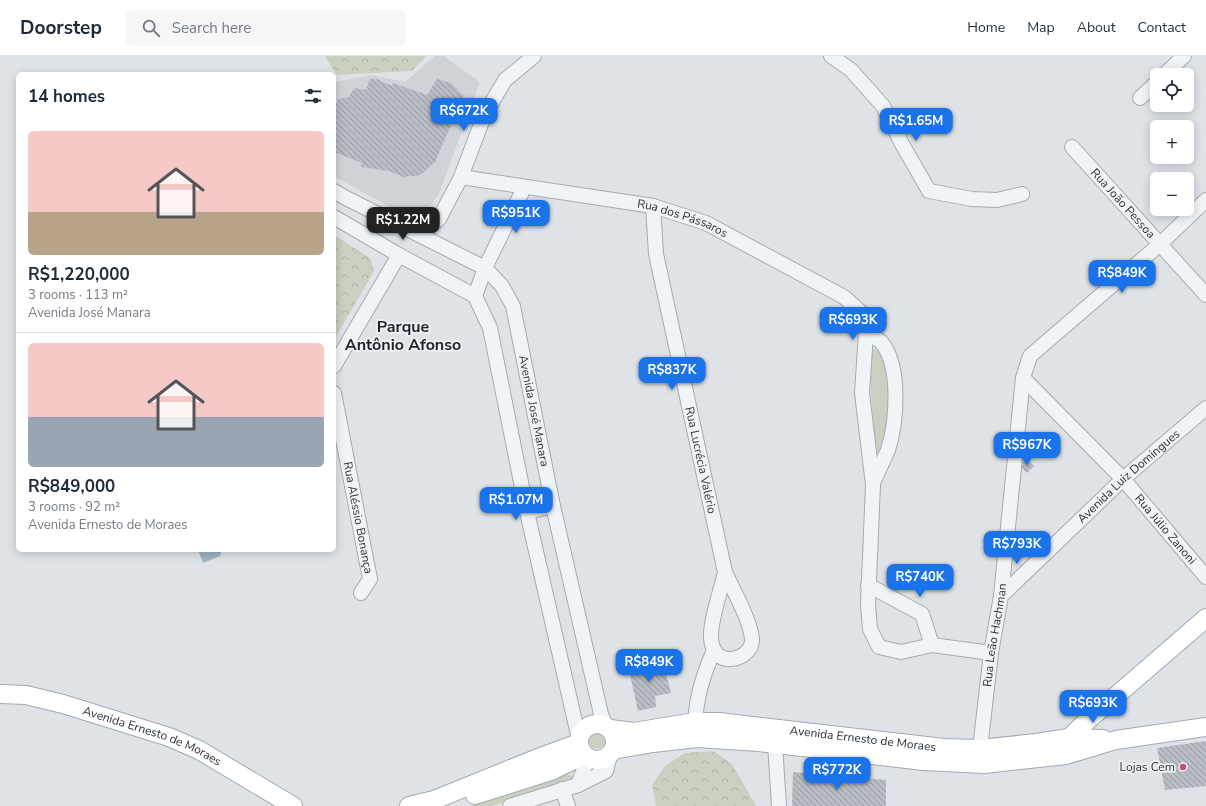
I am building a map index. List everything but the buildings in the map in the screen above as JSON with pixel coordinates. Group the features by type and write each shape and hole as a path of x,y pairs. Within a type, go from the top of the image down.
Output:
{"main road":[{"path":"1068,747 1206,618"},
{"name":"Avenida Ernesto de Moraes","path":"0,694 26,695 63,704 169,737 199,750 293,806"},
{"name":"Avenida Ernesto de Moraes","path":"0,704 49,710 150,742 199,761 273,806"},
{"name":"Avenida Ernesto de Moraes","path":"612,752 653,743 719,722 908,745 980,749 1036,743 1068,747"},
{"path":"592,725 608,728 615,739 612,752 602,760 592,760 582,749 584,730 592,725"},
{"name":"Avenida Ernesto de Moraes","path":"608,728 634,732 696,730 775,744 924,761 984,764 1068,747 1206,726"},
{"path":"409,806 434,800 538,758 582,749"},
{"path":"438,806 551,771 582,749"}],"street":[{"path":"420,235 439,218 461,177 484,116 505,80 534,56"},
{"path":"831,56 852,70 883,106 902,144 930,191 972,198 996,200 1022,194"},
{"path":"1171,68 1184,56"},
{"path":"1140,98 1150,89"},
{"name":"Rua João Pessoa","path":"1072,147 1159,246 1206,295"},
{"name":"Rua dos Pássaros","path":"461,177 524,188 654,206 706,223 844,297 864,315 866,333 862,393 873,485 868,585 870,629 879,647 901,652 932,645 991,653"},
{"path":"475,296 486,268 524,188"},
{"name":"Avenida José Manara","path":"336,192 486,268 502,286 513,306 553,506 601,714 608,728"},
{"name":"Rua Leão Hachman","path":"980,749 991,653 1001,596 1023,378 1030,356 1159,246 1206,200"},
{"name":"Rua Lucrécia Valério","path":"654,206 656,254 724,572 744,614 752,641 749,650 742,656 723,660 718,657 711,639 724,572"},
{"path":"336,218 399,255 475,296 490,328 527,512 582,749 578,784"},
{"path":"336,363 399,255"},
{"name":"Rua dos Pássaros","path":"866,333 882,342 893,367 896,379 894,418 888,448 873,485"},
{"name":"Rua Júlio Zanoni","path":"1023,378 1123,479 1206,577"},
{"name":"Rua Aléssio Bonança","path":"336,403 370,579 362,593"},
{"name":"Avenida Luiz Domingues","path":"1001,596 1123,479 1206,408"},
{"path":"527,512 553,506"},
{"path":"868,585 922,614 932,645"},
{"path":"696,730 696,707 706,668 714,650"},
{"path":"775,744 779,806"},
{"path":"510,806 545,800 562,790 606,771 612,752"},
{"path":"562,790 568,806"}],"shaded area":[{"path":"435,56 444,56 480,82 439,194 430,206 412,214 393,209 336,177 336,82 372,75 405,82"}],"green space":[{"path":"325,56 426,56 412,71 337,75"},
{"path":"336,236 370,258 374,271 336,337"},
{"path":"868,347 879,351 890,375 892,393 882,453 875,453"},
{"path":"594,733 600,733 605,738 603,747 600,749 594,749 589,744 589,738"},
{"path":"713,751 732,764 756,806 656,806 652,785 665,766 685,753"},
{"path":"566,774 573,776 573,778 492,806 469,806"}],"water":[{"path":"199,552 221,552 220,556 203,563"}],"place":[{"name":"Lojas Cem","path":"1183,767"}],"district":[{"name":"Parque Antônio Afonso","path":"403,335"}]}
